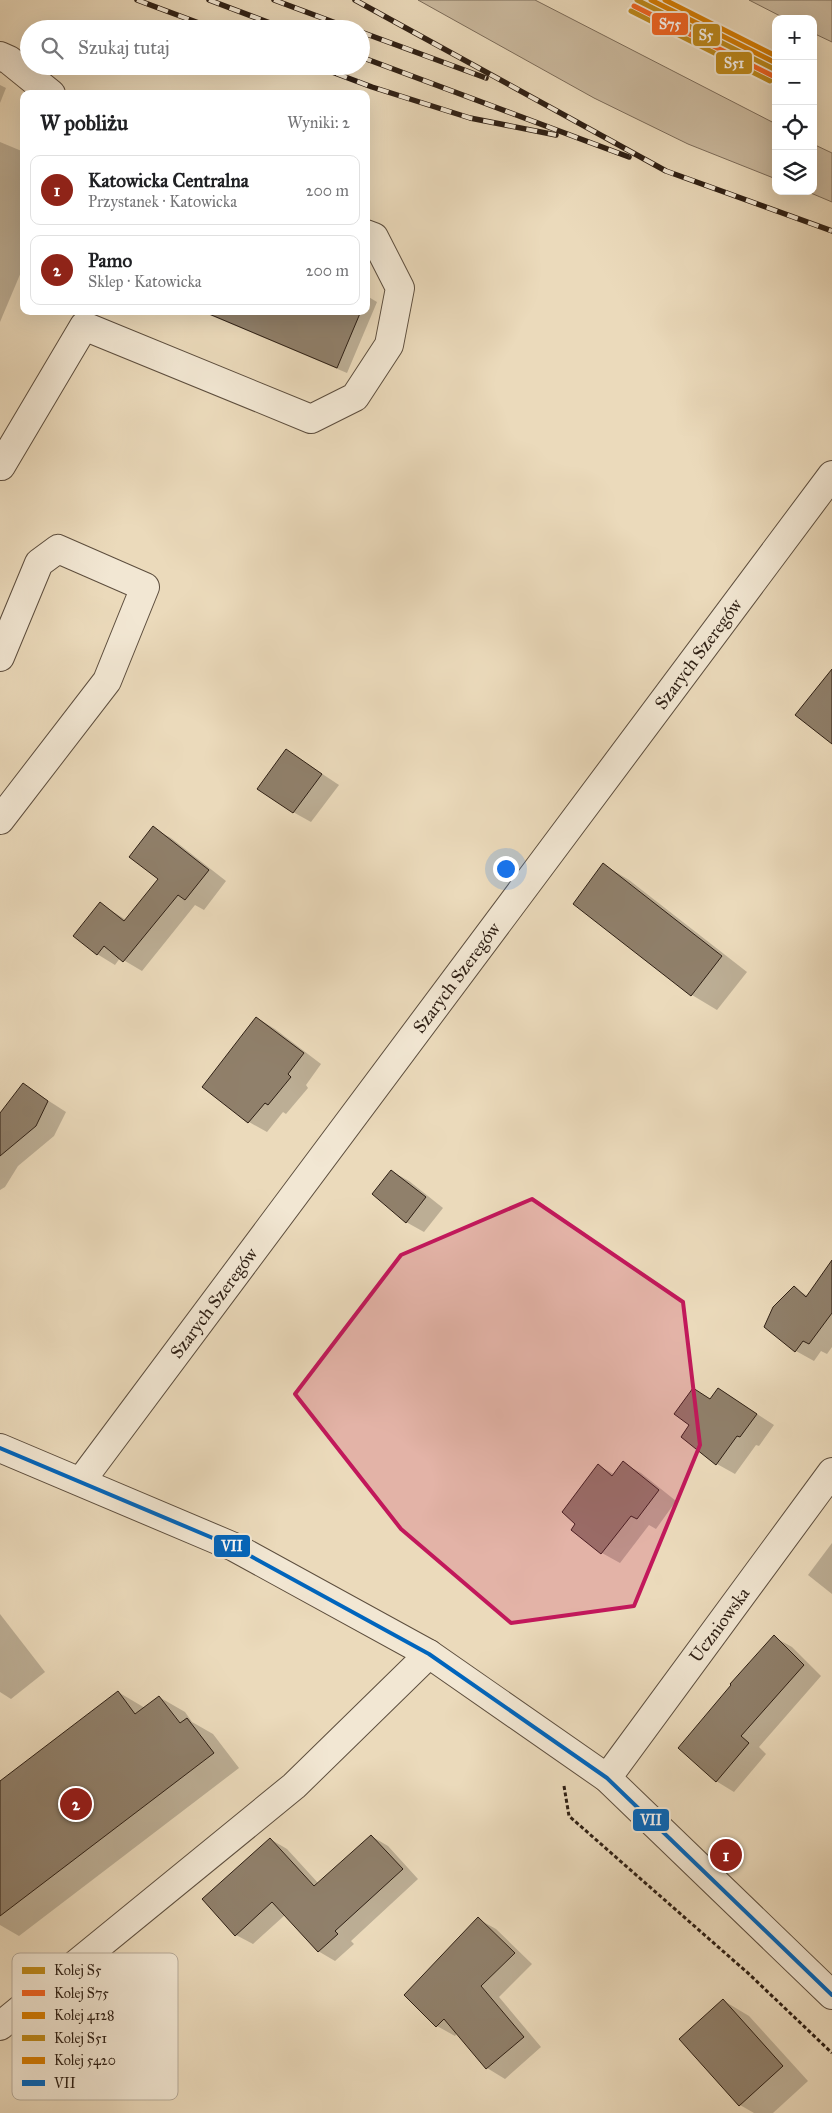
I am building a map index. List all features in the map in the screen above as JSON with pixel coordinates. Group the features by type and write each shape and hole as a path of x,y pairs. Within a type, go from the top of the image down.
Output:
{"street":[{"path":"0,56 9,60 20,69"},
{"path":"28,75 46,90"},
{"path":"0,467 84,326 311,420 355,397 389,344 400,288 374,238 370,236"},
{"name":"Szarych Szeregów","path":"81,1482 832,475"},
{"path":"0,658 39,563 58,549 145,587 107,681 0,820"},
{"path":"0,1448 234,1547 429,1654 607,1778 831,1992"},
{"name":"Uczniowska","path":"607,1778 832,1472"},
{"path":"89,1953 294,1786 429,1654"},
{"path":"0,2026 12,2016"}],"path":[{"path":"563,1780 569,1816 749,1974 832,2053"}],"highlighted area":[{"path":"532,1199 683,1302 700,1445 634,1606 511,1623 401,1529 295,1394 401,1255"}],"shaded area":[{"path":"418,0 535,0 772,122 772,177 688,144 594,98"},
{"path":"749,0 832,0 832,42 817,35 817,15 778,15"},
{"path":"817,146 832,153 832,202 815,195 817,195"}],"building":[{"path":"211,315 359,315 337,368"},
{"path":"832,669 832,744 795,715"},
{"path":"286,749 322,774 293,813 257,789"},
{"path":"153,826 209,870 185,900 178,895 123,962 104,946 97,955 73,936 100,902 124,921 158,879 129,857"},
{"path":"603,863 722,956 691,996 573,904"},
{"path":"256,1017 304,1053 288,1074 291,1077 268,1105 265,1103 248,1123 202,1087"},
{"path":"23,1083 48,1101 36,1126 0,1156 0,1113"},
{"path":"391,1170 426,1197 406,1223 372,1194"},
{"path":"832,1260 832,1313 809,1344 803,1341 795,1352 764,1327 773,1307 794,1286 806,1297"},
{"path":"693,1388 710,1399 718,1388 757,1414 740,1437 737,1436 716,1465 681,1437 689,1425 674,1414"},
{"path":"623,1461 659,1490 637,1519 631,1516 601,1554 571,1530 575,1524 562,1512 598,1464 612,1476"},
{"path":"774,1635 804,1665 741,1736 749,1743 716,1782 678,1748 730,1684"},
{"path":"118,1691 135,1714 159,1696 180,1723 187,1718 214,1753 0,1916 0,1781"},
{"path":"371,1835 403,1869 335,1931 338,1934 318,1952 272,1902 235,1936 202,1899 270,1838 314,1886"},
{"path":"478,1917 515,1953 481,1986 524,2037 486,2069 444,2019 436,2027 404,1995"},
{"path":"723,1999 783,2066 739,2106 679,2039"}],"railway":[{"path":"137,0 191,20"},
{"path":"209,0 262,20"},
{"path":"274,0 328,20"},
{"path":"355,0 666,171 832,231"},
{"path":"370,35 486,78"},
{"path":"370,60 629,157"},
{"path":"340,75 470,118 556,135"}],"rail line":[{"name":"S5","path":"637,0 772,68"},
{"name":"4128","path":"651,0 772,61"},
{"name":"5420","path":"665,0 772,54"},
{"name":"S75","path":"634,6 772,75"},
{"name":"S51","path":"631,11 770,81"}],"transit line":[{"name":"VII","path":"0,1448 234,1547 429,1654 607,1778 832,1995"}],"place":[{"name":"Pamo","path":"76,1804"},
{"name":"Katowicka Centralna","path":"726,1855"}]}
